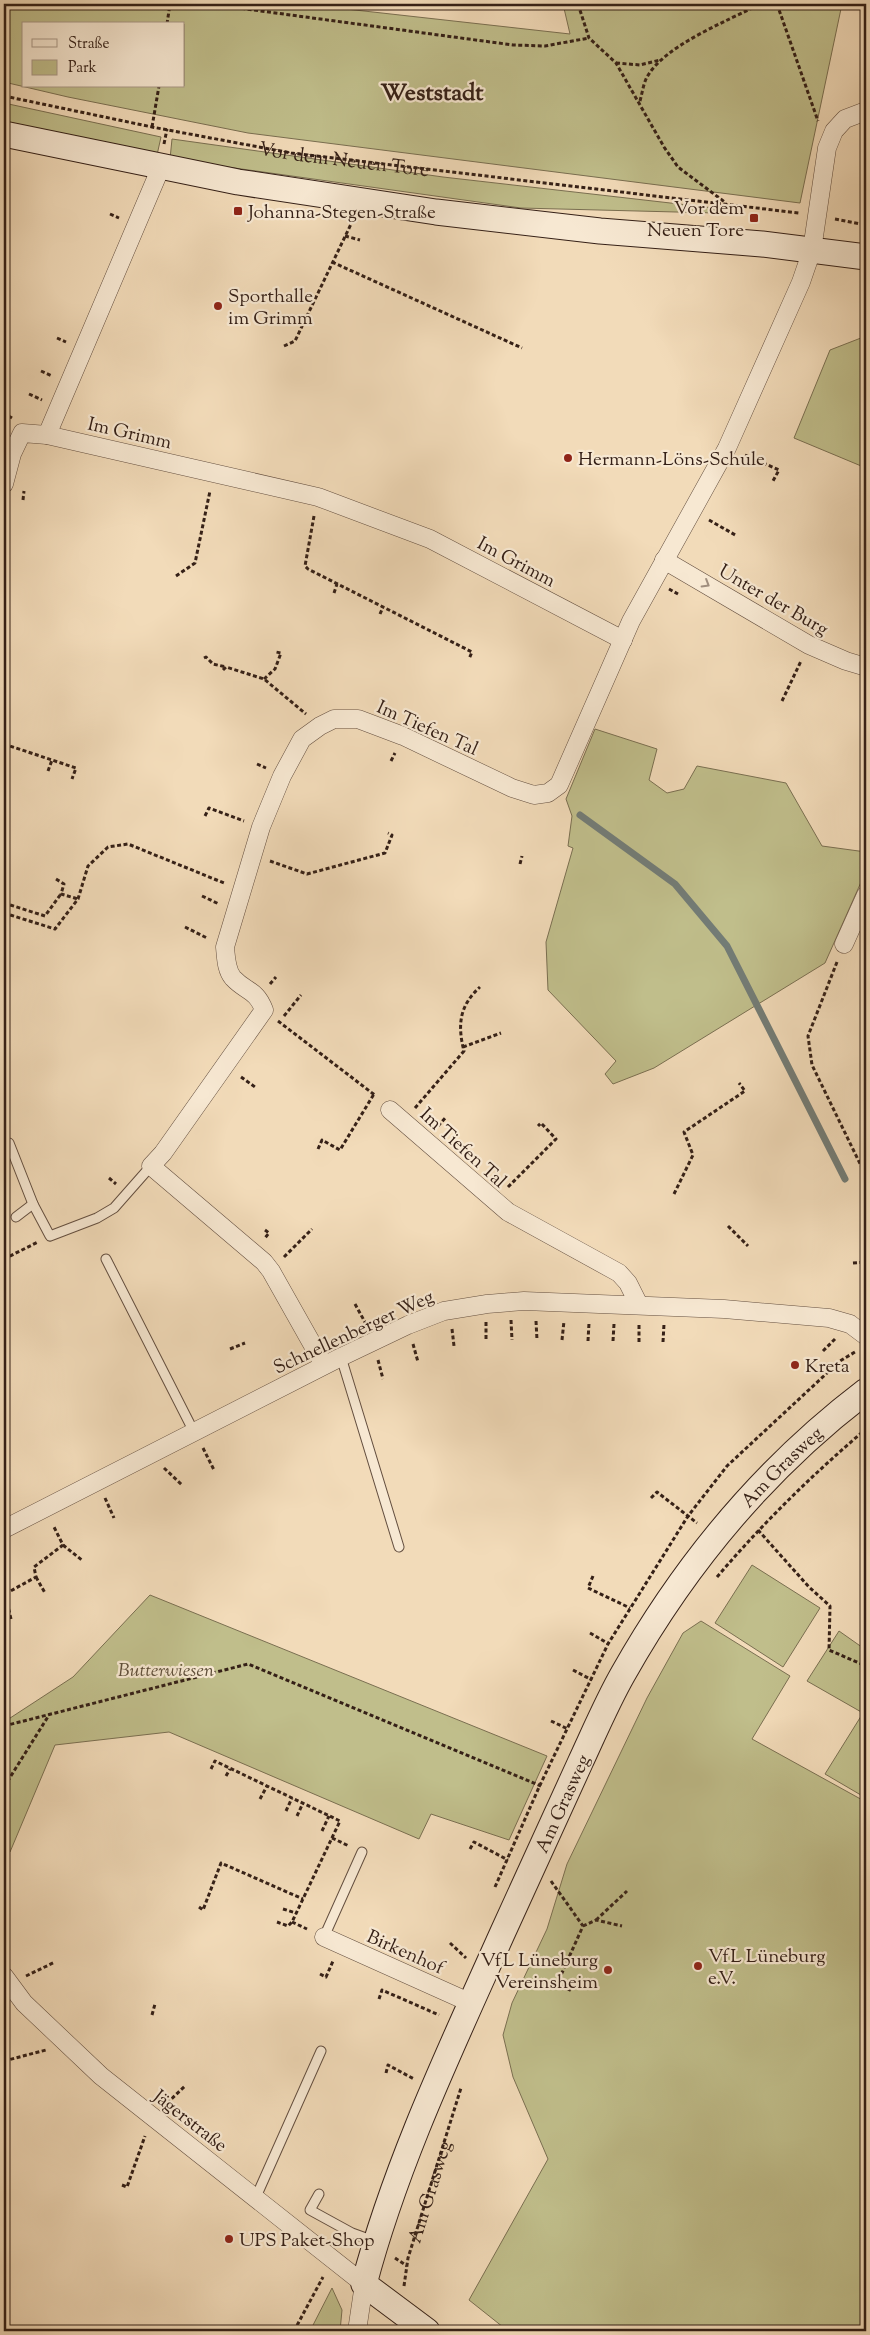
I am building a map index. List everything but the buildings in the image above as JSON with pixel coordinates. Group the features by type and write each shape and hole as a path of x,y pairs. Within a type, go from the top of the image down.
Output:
{"main road":[{"name":"Vor dem Neuen Tore","path":"4,134 238,182 436,212 600,231 812,250 866,257"},
{"name":"Am Grasweg","path":"364,2284 376,2242 432,2091 471,2003 543,1879 565,1796 614,1690 654,1622 714,1537 793,1452 831,1418 866,1391"},
{"path":"364,2284 427,2331"}],"street":[{"path":"623,640 664,560 727,448 802,282 812,250 827,148 834,131 845,119 866,111"},
{"path":"47,435 161,167"},
{"name":"Im Grimm","path":"4,484 12,454 22,433 47,435 318,497 430,539 623,640"},
{"name":"Unter der Burg","path":"664,560 809,645 846,661 866,666"},
{"name":"Im Tiefen Tal","path":"264,1010 259,997 233,978 226,962 225,947 261,827 282,776 302,739 334,719 358,719 403,736 512,788 534,795 548,793 558,785 623,640"},
{"path":"844,944 866,895"},
{"path":"264,1010 151,1166 255,1252 271,1271 324,1365"},
{"name":"Im Tiefen Tal","path":"397,1116 494,1202 508,1212 619,1273 628,1283 639,1305"},
{"name":"Schnellenberger Weg","path":"4,1529 324,1365 444,1311 487,1304 535,1301 639,1305 829,1318 850,1324 866,1336"},
{"name":"Birkenhof","path":"324,1937 471,2003"},
{"name":"Jägerstraße","path":"6,1980 24,2003 66,2045 152,2117 364,2284"},
{"path":"356,2331 364,2284"}],"lane":[{"path":"9,1143 33,1204 50,1236 97,1218 114,1208 151,1166"},
{"path":"16,1217 33,1204"},
{"path":"106,1259 194,1432"},
{"path":"341,1357 399,1547"},
{"path":"324,1937 362,1852"},
{"path":"256,2198 321,2052"},
{"path":"319,2194 310,2210 352,2233 376,2242"}],"path":[{"path":"167,22 170,4"},
{"path":"210,4 513,45 545,46 589,38"},
{"path":"578,4 589,38 616,63 640,102 664,148 678,167 726,204"},
{"path":"640,102 646,79 660,60 682,44 760,4"},
{"path":"776,4 827,148"},
{"path":"616,63 640,65 660,60"},
{"path":"152,127 159,88"},
{"name":"Vor dem Neuen Tore","path":"4,96 152,127 291,153 818,215 866,226"},
{"path":"284,346 295,342 352,220"},
{"path":"345,236 360,240"},
{"path":"332,262 522,348"},
{"path":"727,448 779,470 773,481"},
{"path":"176,576 195,563 214,473"},
{"path":"318,497 305,566 472,652 469,659"},
{"path":"692,510 737,536"},
{"path":"334,593 337,584"},
{"path":"380,614 383,607"},
{"path":"422,634 425,628"},
{"path":"782,701 809,645"},
{"path":"264,679 275,668 280,653 276,652"},
{"path":"204,658 206,657 213,664 264,679 320,726"},
{"path":"4,744 76,768 72,779"},
{"path":"48,771 52,760"},
{"path":"257,764 265,768"},
{"path":"205,816 209,808 261,827"},
{"path":"252,855 307,874 385,853 392,835 388,833"},
{"path":"4,913 55,929 78,899 88,866 108,847 128,844 242,889"},
{"path":"520,864 522,856"},
{"path":"4,903 45,916 61,894 64,884 56,879"},
{"path":"61,894 78,899"},
{"path":"185,927 225,947"},
{"path":"844,944 808,1036 812,1064 866,1176"},
{"path":"397,1116 464,1051 459,1025 467,998 480,987"},
{"path":"279,1022 301,995"},
{"name":"Im Tiefen Tal","path":"264,1010 336,1061 397,1116"},
{"path":"463,1047 501,1033"},
{"path":"354,1078 357,1074"},
{"path":"674,1194 693,1155 684,1132 745,1091 739,1083"},
{"path":"318,1149 322,1140 340,1150 374,1094"},
{"path":"494,1202 556,1139 541,1123 538,1126"},
{"path":"728,1226 748,1246"},
{"path":"271,1271 312,1229"},
{"path":"4,1259 50,1236"},
{"path":"853,1264 866,1262"},
{"path":"230,1349 245,1343"},
{"name":"Am Grasweg","path":"711,1584 758,1530 817,1470 866,1429"},
{"path":"651,1498 657,1492 714,1537"},
{"path":"45,1508 63,1545 83,1561"},
{"path":"758,1530 809,1588 830,1606 829,1650 866,1666"},
{"path":"46,1593 36,1576 34,1567 63,1545"},
{"path":"11,1619 5,1594 36,1576"},
{"path":"593,1576 588,1588 654,1622"},
{"path":"4,1726 248,1664 565,1796"},
{"path":"4,1787 49,1715"},
{"path":"211,1769 214,1761 340,1821 288,1926 277,1922"},
{"path":"226,1776 230,1769"},
{"path":"260,1799 267,1786"},
{"path":"286,1811 292,1798"},
{"path":"297,1816 303,1803"},
{"path":"322,1831 329,1816"},
{"path":"470,1849 474,1842 543,1879 583,1926"},
{"path":"199,1907 203,1910 221,1863 303,1899"},
{"path":"212,1870 217,1872"},
{"path":"205,1889 211,1890"},
{"path":"572,1990 557,1984 583,1926 596,1920 627,1891"},
{"path":"283,1908 296,1913"},
{"path":"596,1920 622,1926"},
{"path":"6,1980 55,1962"},
{"path":"379,1999 382,1990 461,2025"},
{"path":"152,2015 155,2004"},
{"path":"4,2061 66,2045"},
{"path":"386,2073 388,2065 417,2080 432,2091"},
{"name":"Am Grasweg","path":"400,2310 408,2258 464,2081"},
{"path":"152,2117 185,2086"},
{"path":"122,2185 127,2187 144,2141"},
{"path":"294,2331 334,2259"}],"green space":[{"path":"4,4 301,4 570,34 563,4 842,4 800,203 248,133 30,88 185,88 185,22 22,22 22,86 4,82"},
{"path":"4,103 161,137 157,155 4,121"},
{"path":"172,139 443,177 714,208 715,213 521,208 170,159"},
{"path":"866,336 866,468 794,438 830,350"},
{"path":"595,729 657,749 649,780 667,793 684,789 697,766 786,783 822,846 866,852 866,871 825,963 654,1068 613,1084 605,1074 616,1061 548,990 546,942 573,848 568,846 572,816 566,799"},
{"path":"752,1565 820,1608 783,1667 715,1623"},
{"name":"Butterwiesen","path":"150,1595 547,1756 509,1840 431,1814 419,1839 169,1732 55,1745 10,1852 4,1857 4,1722 73,1677"},
{"name":"VfL Lüneburg e.V.","path":"701,1621 790,1676 752,1739 866,1802 866,2331 508,2331 469,2300 548,2159 513,2077 503,2035 512,2003 547,1929 567,1864 647,1698 683,1633"},
{"path":"839,1631 866,1650 866,1798 825,1774 863,1713 807,1681"},
{"path":"332,2288 342,2310 340,2331 310,2331"}],"waterway":[{"path":"580,815 675,884 727,946 845,1179"}],"place":[{"name":"Johanna-Stegen-Straße","path":"238,211"},
{"name":"Vor dem Neuen Tore","path":"754,218"},
{"name":"Sporthalle im Grimm","path":"218,306"},
{"name":"Hermann-Löns-Schule","path":"568,458"},
{"name":"Kreta","path":"795,1365"},
{"name":"VfL Lüneburg e.V.","path":"698,1966"},
{"name":"VfL Lüneburg Vereinsheim","path":"608,1970"},
{"name":"UPS Paket-Shop","path":"229,2239"}],"district":[{"name":"Weststadt","path":"432,92"}]}
